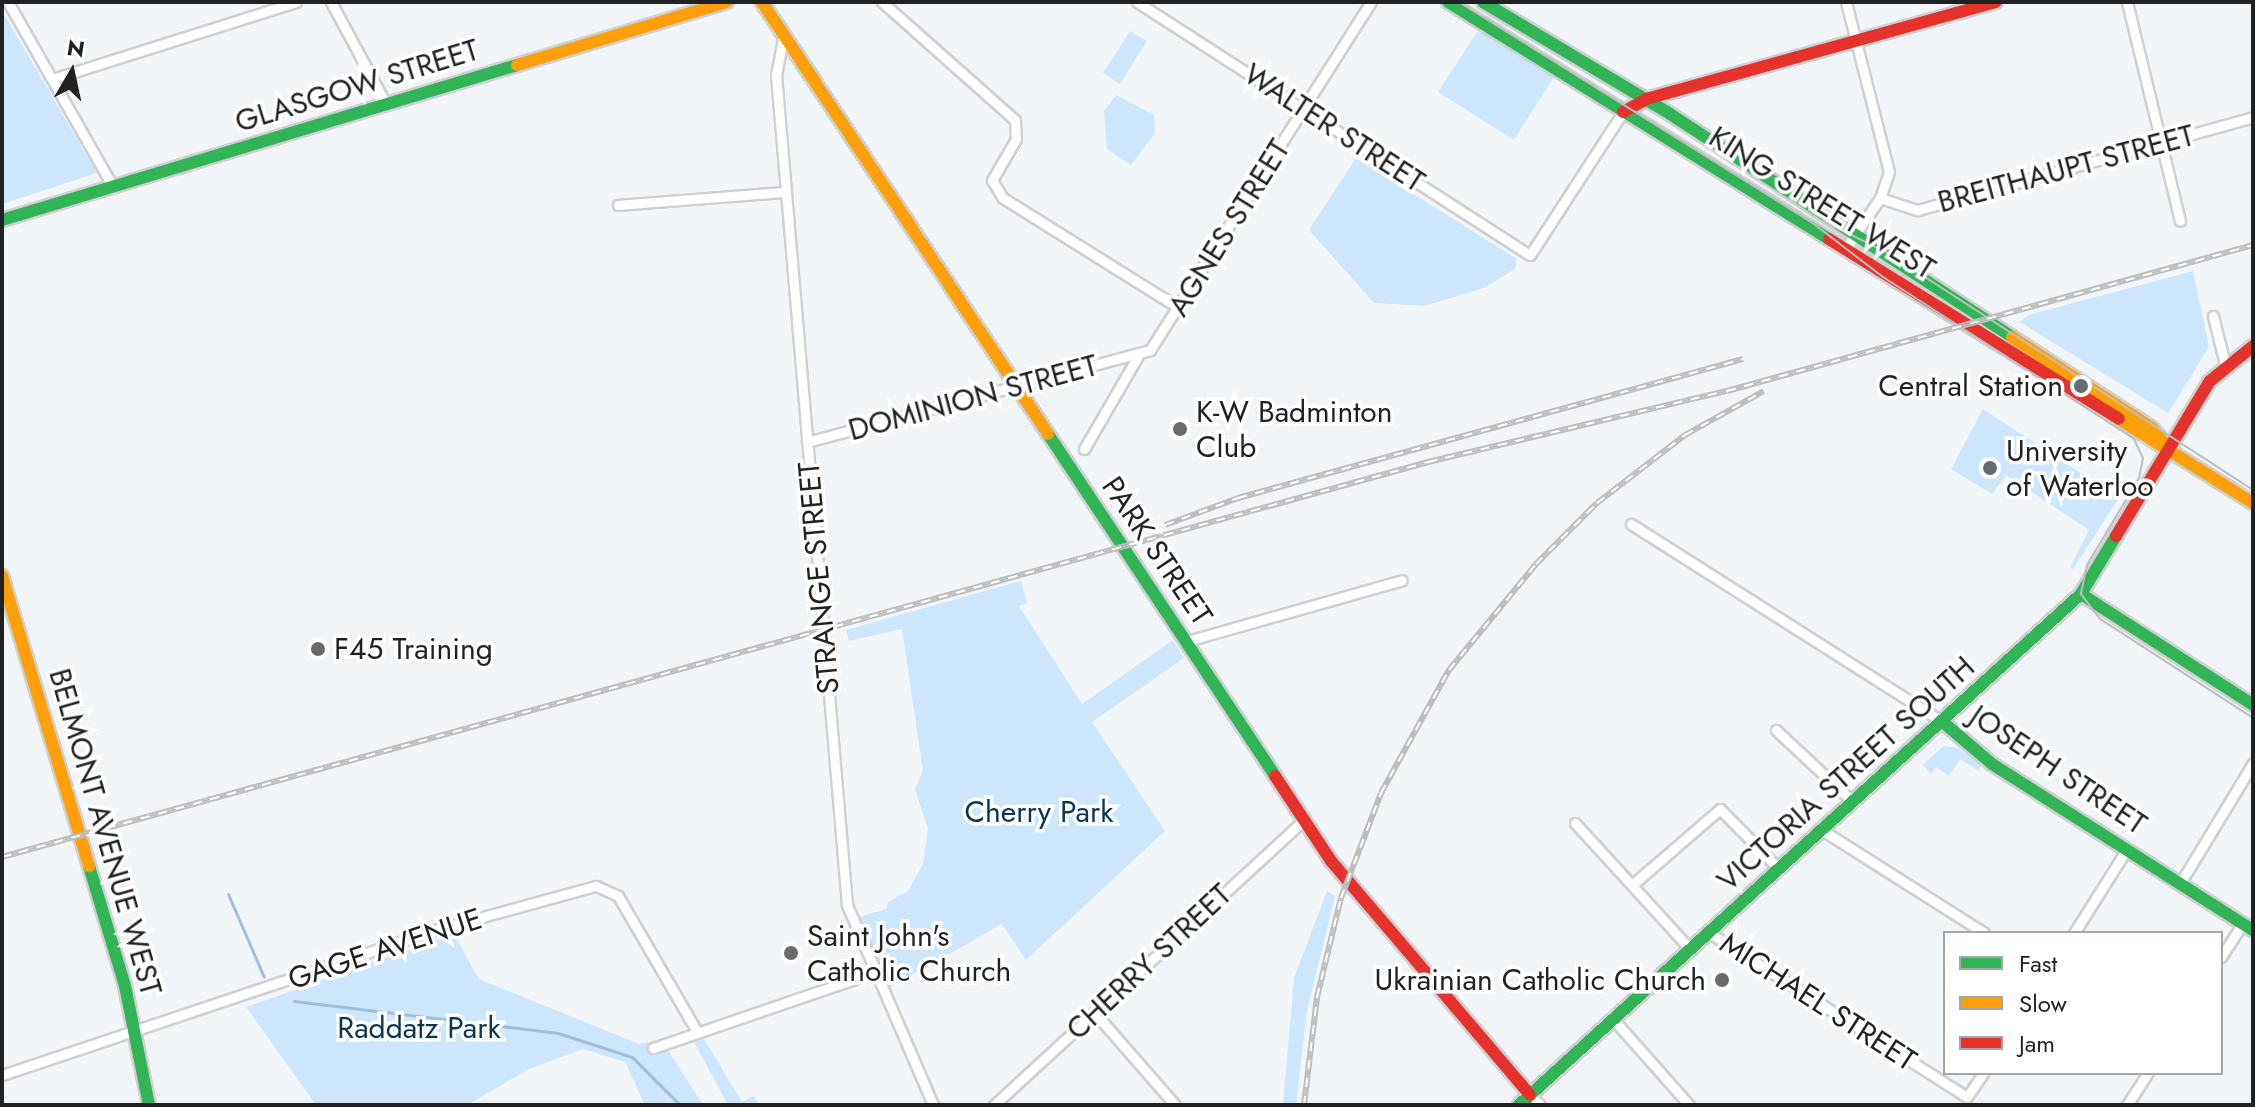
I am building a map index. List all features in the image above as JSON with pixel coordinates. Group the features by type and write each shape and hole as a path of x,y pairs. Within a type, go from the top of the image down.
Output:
{"street":[{"path":"8,2 113,187"},
{"path":"52,79 296,2"},
{"path":"331,2 386,104"},
{"name":"GLASGOW STREET","path":"2,220 727,2"},
{"name":"PARK STREET","path":"762,2 1353,890 1540,1105"},
{"path":"882,2 1015,120 1016,139 992,180 1003,198 1179,308"},
{"name":"WALTER STREET","path":"1137,2 1530,255 1623,112"},
{"name":"AGNES STREET","path":"1084,449 1139,354 1157,344 1371,2"},
{"name":"KING STREET WEST","path":"1448,2 2253,503"},
{"path":"1846,2 1887,154 1889,172 1880,198 1846,248"},
{"path":"1623,112 1646,99 1996,2"},
{"path":"2127,2 2180,221"},
{"name":"KING STREET WEST","path":"1485,3 1646,99 2152,428 2168,448"},
{"name":"STRANGE STREET","path":"784,34 776,75 847,905 872,973 933,1105"},
{"name":"BREITHAUPT STREET","path":"1880,198 1918,210 2253,117"},
{"path":"618,205 785,192"},
{"path":"2213,316 2225,364 2253,346"},
{"name":"DOMINION STREET","path":"807,442 1139,354"},
{"name":"VICTORIA STREET SOUTH","path":"1519,1105 1944,723 2081,594 2168,448 2225,364"},
{"name":"JOSEPH STREET","path":"1631,524 1944,723 1992,764 2248,926"},
{"name":"BELMONT AVENUE WEST","path":"2,576 125,986 149,1105"},
{"path":"1187,641 1402,580"},
{"path":"2081,594 2253,705"},
{"path":"1776,730 1853,802"},
{"path":"2181,882 2253,763"},
{"path":"1632,885 1720,809 1779,869"},
{"name":"CHERRY STREET","path":"994,1105 1304,820"},
{"path":"1575,823 1690,949"},
{"path":"1822,830 1981,931"},
{"path":"2075,931 2127,849"},
{"name":"GAGE AVENUE","path":"2,1075 442,928 596,886 618,896 697,1032"},
{"path":"2223,955 2248,926"},
{"name":"MICHAEL STREET","path":"1708,932 1967,1097 1982,1075"},
{"path":"653,1048 872,973"},
{"path":"1094,1012 1175,1105"},
{"path":"1613,1019 1689,1105"},
{"path":"2127,1105 2147,1075"}],"green space":[{"path":"2,11 97,173 2,204"},
{"path":"1479,29 1554,77 1514,140 1438,92"},
{"path":"1130,31 1147,41 1120,84 1103,73"},
{"path":"1116,95 1154,115 1155,133 1131,165 1107,149 1104,111"},
{"path":"1356,158 1517,259 1515,269 1484,288 1424,306 1374,303 1309,230"},
{"path":"2193,271 2209,347 2168,413 2020,322 2028,315"},
{"path":"1983,409 2119,498 2073,569 2070,567 2089,530 2006,475 1992,494 1951,469"},
{"name":"Cherry Park","path":"1021,581 1027,603 1019,606 1082,704 1173,640 1184,658 1092,722 1165,831 1026,960 1002,924 889,988 856,918 886,909 888,902 908,891 923,864 928,829 915,789 923,771 902,629 849,641 846,630"},
{"path":"1944,746 1958,748 1982,765 1978,771 1960,759 1949,776 1936,767 1931,773 1922,765"},
{"path":"1327,891 1335,896 1307,1011 1296,1105 1283,1105 1294,978"},
{"name":"Raddatz Park","path":"454,934 479,979 639,1044 648,1042 653,1056 668,1050 703,1105 645,1105 625,1062 583,1049 529,1069 467,1105 316,1105 246,1007"},
{"path":"704,1039 742,1102 754,1096 759,1105 728,1105 694,1042"}],"waterway":[{"path":"228,894 264,977"},
{"path":"294,1001 558,1033 632,1057 680,1105"}],"tram line":[{"path":"1459,2 1810,221 1883,277 2134,439 2143,458 2139,478 2087,565 2081,594 2100,619 2253,718"},
{"path":"1823,221 1888,253 2253,490"}],"railway":[{"path":"2,857 1428,462 1727,391 2253,245"},
{"path":"1165,525 1238,498 1743,359"},
{"path":"1304,1105 1317,997 1341,898 1381,793 1449,670 1536,564 1597,503 1685,435 1764,391"}],"traffic: fast":[{"path":"1448,2 1829,239"},
{"path":"1483,2 1670,114 2012,337"},
{"path":"2,220 517,65"},
{"path":"1048,434 1275,776"},
{"path":"1519,1105 2081,594 2116,536"},
{"path":"2081,594 2253,705"},
{"path":"1944,723 1992,764 2253,930"},
{"path":"89,866 125,986 149,1105"}],"traffic: slow":[{"path":"517,65 727,2"},
{"path":"762,2 1048,434"},
{"path":"2012,337 2152,428 2166,445"},
{"path":"2119,419 2253,503"},
{"path":"2,576 89,866"}],"traffic: jam":[{"path":"1623,112 1646,99 1996,2"},
{"path":"1829,239 2119,419"},
{"path":"2116,536 2210,381 2253,346"},
{"path":"1275,776 1331,861 1530,1095"}],"place":[{"name":"Central Station","path":"2081,386"},
{"name":"K-W Badminton Club","path":"1180,429"},
{"name":"University of Waterloo","path":"1990,468"},
{"name":"F45 Training","path":"318,649"},
{"name":"Saint John's Catholic Church","path":"791,953"},
{"name":"Ukrainian Catholic Church","path":"1722,980"}]}
